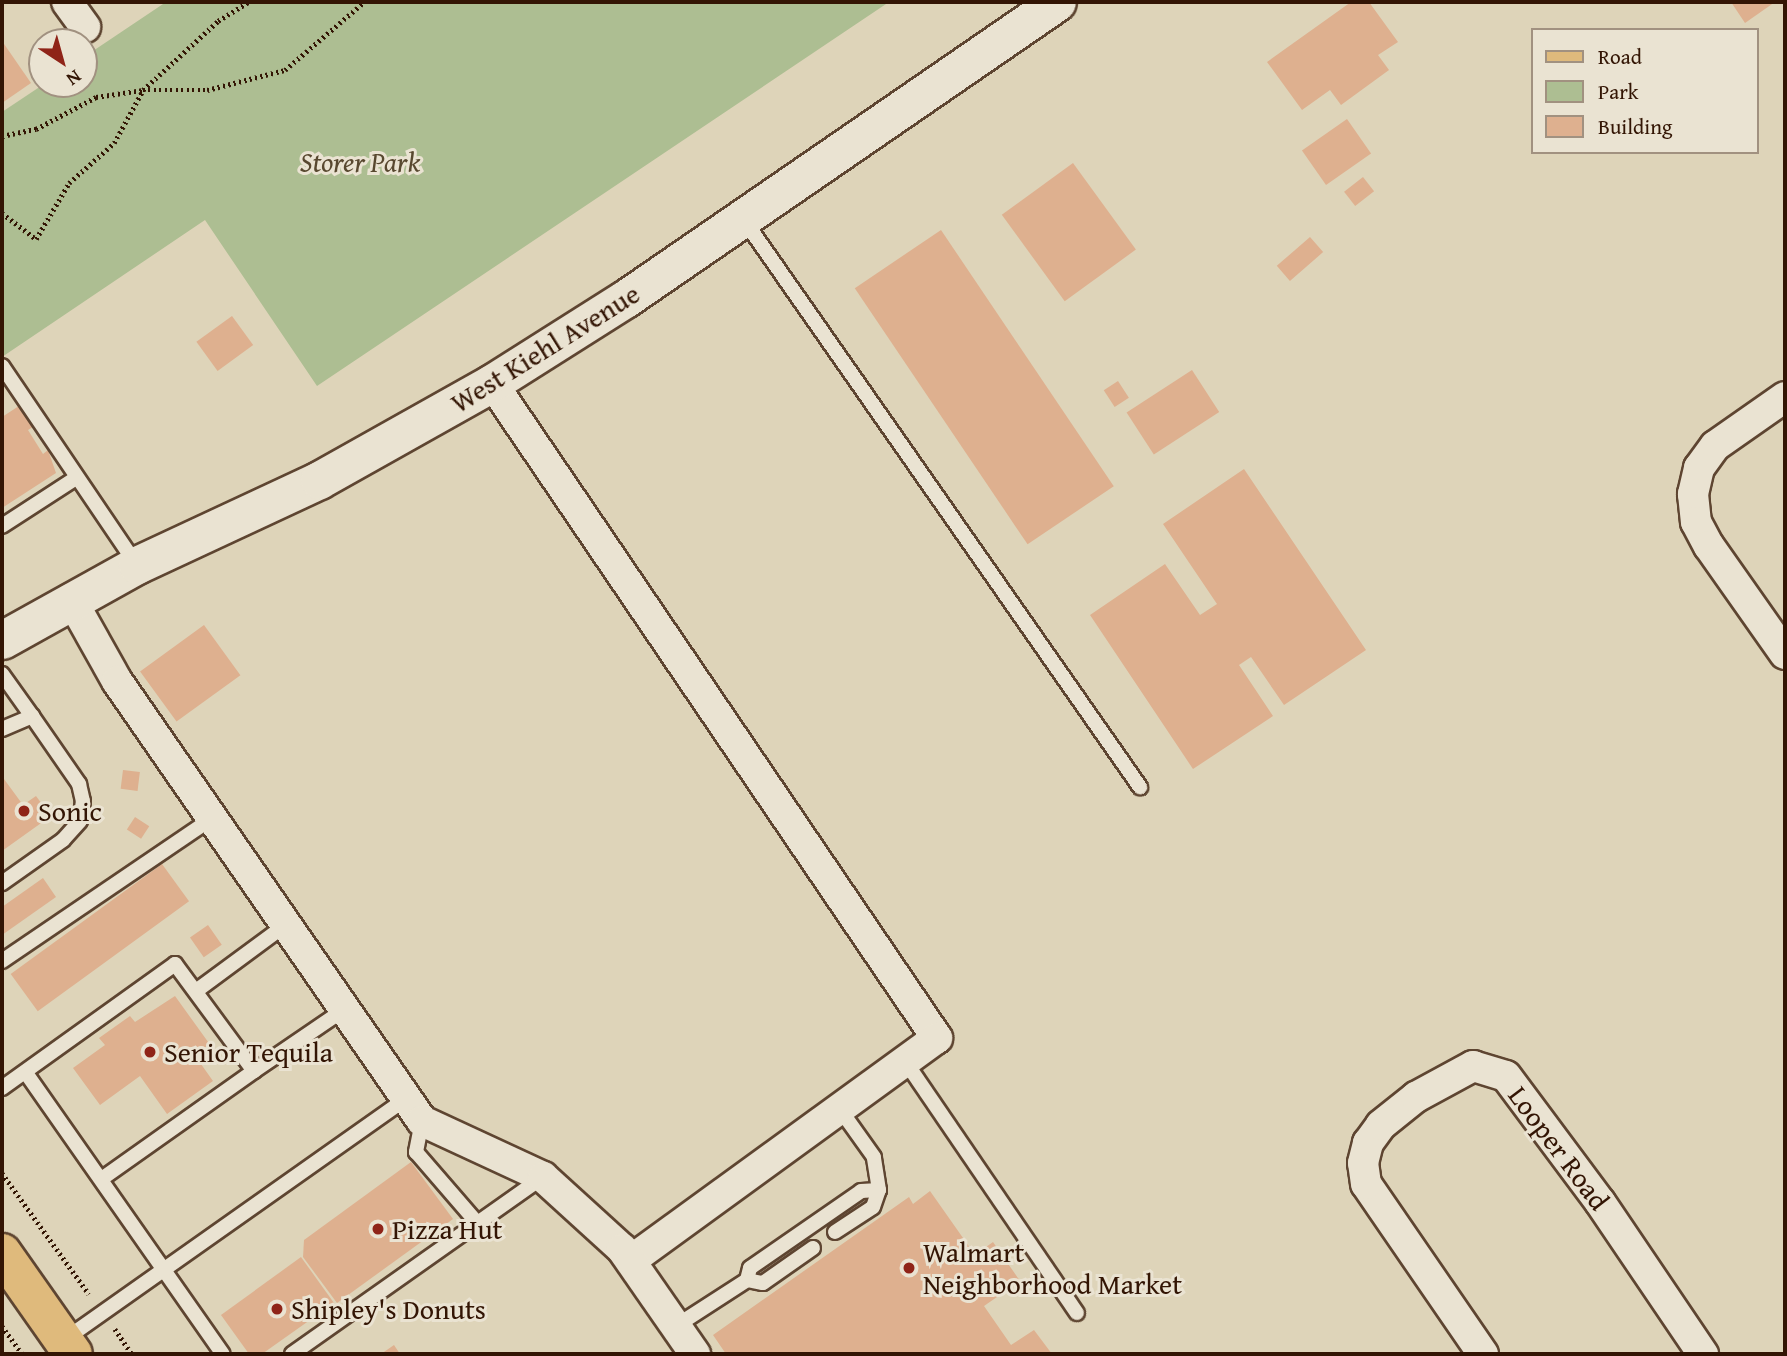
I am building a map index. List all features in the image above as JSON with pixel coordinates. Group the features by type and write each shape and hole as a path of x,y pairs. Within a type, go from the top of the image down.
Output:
{"main road":[{"path":"2,1253 68,1347"}],"street":[{"path":"67,2 85,27"},
{"name":"West Kiehl Avenue","path":"2,640 71,599 137,565 319,480 492,383 742,218 1057,2"},
{"path":"492,383 937,1038 631,1260"},
{"path":"1785,397 1715,446 1699,468 1693,494 1696,522 1709,546 1785,654"},
{"path":"71,599 117,681 214,817 414,1110 543,1177 631,1260 695,1354"},
{"name":"Looper Road","path":"1483,1354 1366,1184 1363,1163 1368,1143 1381,1125 1416,1097 1473,1066 1506,1076 1601,1202 1703,1354"}],"lane":[{"path":"742,218 1140,787"},
{"path":"2,366 137,565"},
{"path":"2,526 76,478"},
{"path":"2,674 79,784 83,801 80,821 63,840 2,883"},
{"path":"2,729 32,716"},
{"path":"2,961 214,817"},
{"path":"195,991 287,924"},
{"path":"2,1088 175,964 254,1072"},
{"path":"103,1178 345,1009"},
{"path":"905,1061 1077,1313"},
{"path":"26,1073 103,1178 223,1354"},
{"path":"835,1232 873,1207 879,1190 874,1157 839,1108"},
{"path":"68,1347 103,1313 164,1269 414,1110 416,1152 480,1225"},
{"path":"292,1354 480,1225 543,1177"},
{"path":"676,1326 747,1280 750,1268 852,1197 861,1191 879,1190"},
{"path":"747,1280 763,1283 813,1248"}],"path":[{"path":"2,213 36,239 69,183 114,142 143,90 218,21 248,2"},
{"path":"2,136 36,128 96,97 143,90 207,90 285,70 364,2"},
{"path":"2,1173 132,1354"},
{"path":"2,1326 22,1354"}],"green space":[{"name":"Storer Park","path":"166,2 889,2 317,386 205,220 2,357 2,112 28,95 28,98 98,98 98,48"}],"building":[{"path":"1351,2 1369,2 1398,42 1378,55 1389,70 1341,105 1330,90 1302,110 1267,62"},
{"path":"1731,2 1775,2 1745,23"},
{"path":"2,41 28,79 28,85 2,103"},
{"path":"1347,119 1371,153 1326,185 1302,151"},
{"path":"1073,163 1136,250 1065,301 1002,215"},
{"path":"1363,177 1374,191 1355,206 1344,192"},
{"path":"941,230 1114,486 1028,544 855,288"},
{"path":"1310,237 1323,252 1290,281 1277,266"},
{"path":"232,316 253,345 218,371 196,342"},
{"path":"1192,370 1219,412 1154,454 1127,412"},
{"path":"1118,381 1129,398 1115,407 1104,390"},
{"path":"22,404 36,425 28,430 43,454 48,450 56,473 2,508 2,417"},
{"path":"1244,469 1366,650 1284,705 1251,657 1239,665 1273,716 1193,769 1090,615 1165,564 1200,615 1217,604 1163,524"},
{"path":"204,625 240,675 177,722 140,671"},
{"path":"123,770 140,772 138,791 121,789"},
{"name":"Sonic","path":"4,779 23,805 36,796 51,816 2,851"},
{"path":"135,817 149,826 141,839 127,830"},
{"path":"162,864 189,901 38,1011 11,974"},
{"path":"43,878 56,897 2,935 2,907"},
{"path":"208,925 222,945 204,957 190,938"},
{"name":"Senior Tequila","path":"175,996 211,1046 196,1057 213,1081 167,1114 140,1076 100,1105 73,1068 105,1045 99,1038 130,1016 135,1022"},
{"name":"Pizza Hut","path":"411,1162 453,1219 337,1303 303,1257 304,1240"},
{"name":"Walmart Neighborhood Market","path":"930,1191 975,1255 993,1242 1020,1281 984,1306 1011,1345 1034,1330 1052,1354 726,1354 713,1335 909,1197 913,1204"},
{"name":"Shipley's Donuts","path":"301,1257 334,1303 262,1354 249,1354 221,1315"},
{"path":"394,1345 400,1354 381,1354"}],"place":[{"name":"Sonic","path":"24,811"},
{"name":"Senior Tequila","path":"150,1052"},
{"name":"Pizza Hut","path":"378,1229"},
{"name":"Walmart Neighborhood Market","path":"909,1268"},
{"name":"Shipley's Donuts","path":"277,1309"}]}
